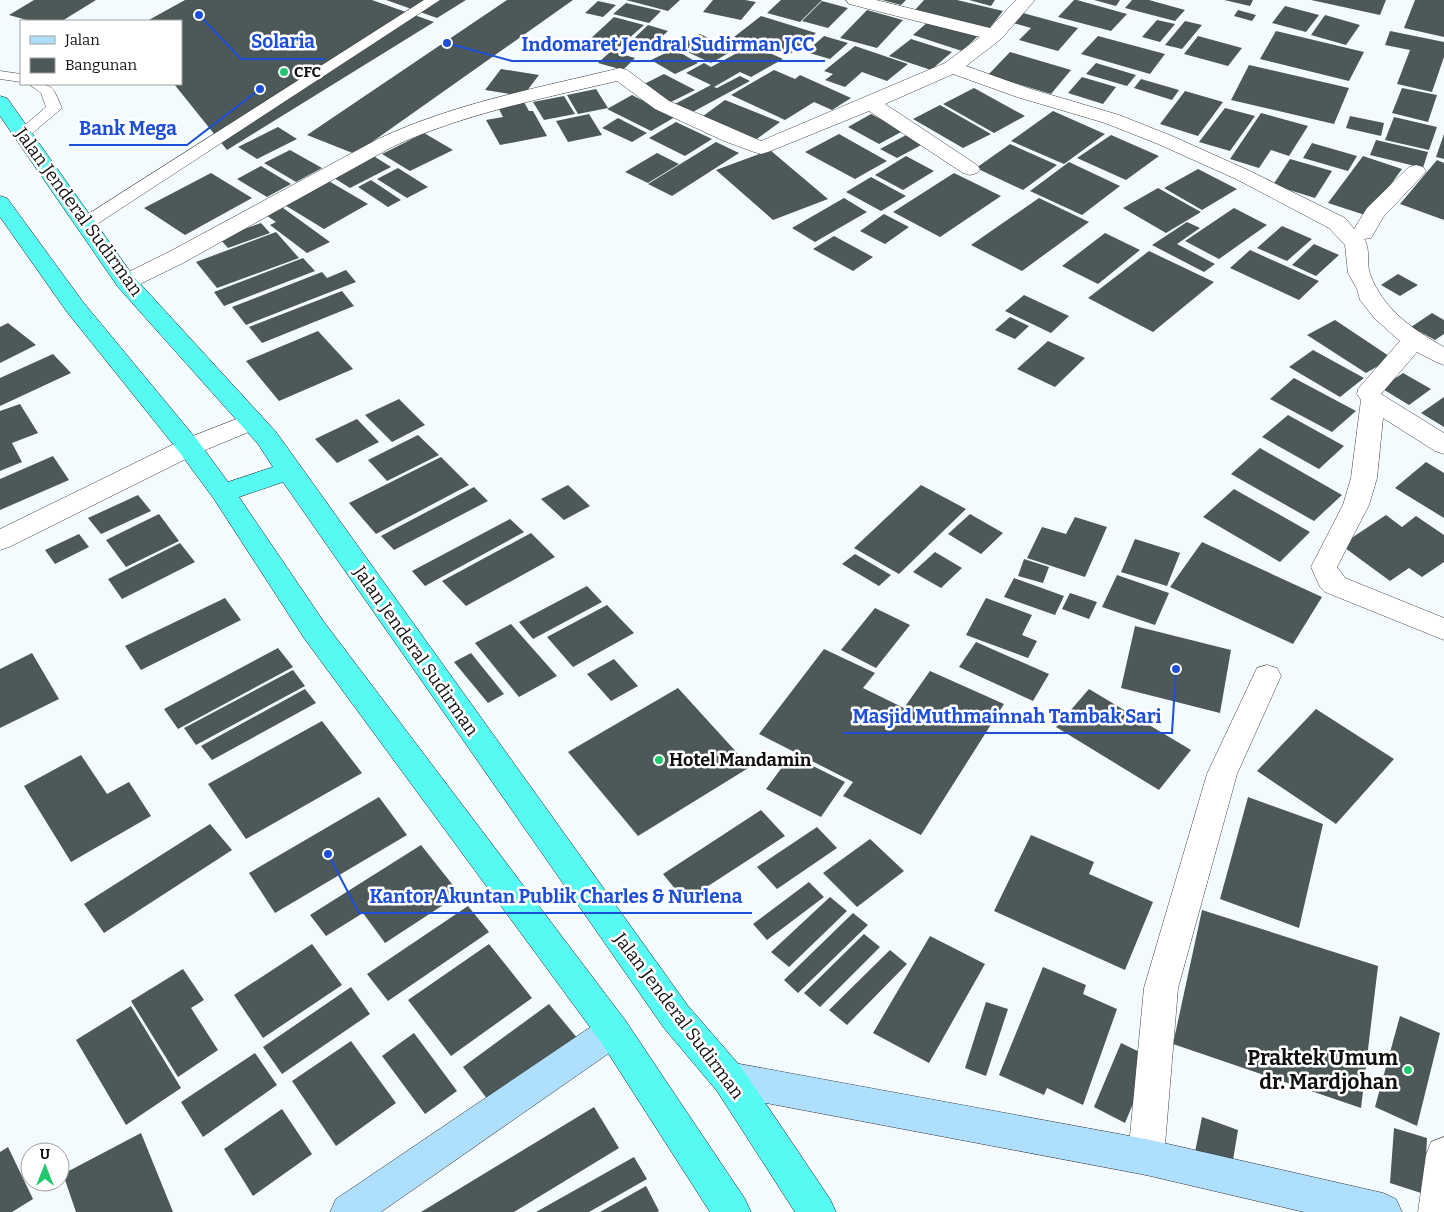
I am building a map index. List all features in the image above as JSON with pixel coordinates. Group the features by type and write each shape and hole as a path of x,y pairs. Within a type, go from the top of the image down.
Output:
{"highway":[{"name":"Jalan Jenderal Sudirman","path":"0,102 126,282 268,438 289,472 676,1017 729,1079 817,1212"},
{"path":"0,202 75,307 223,493 314,630 613,1031 732,1212"},
{"path":"223,493 289,472"}],"street":[{"path":"855,0 994,35"},
{"path":"126,282 175,258 384,143 443,118 620,74 662,105 731,137 761,148 871,103 952,67 994,35 1026,0"},
{"path":"952,67 1024,93 1112,119 1165,140 1243,175 1337,223 1356,244 1359,273 1368,289 1371,300 1383,314 1414,340 1444,357"},
{"path":"871,103 970,169"},
{"path":"1349,236 1363,233 1375,213 1416,171"},
{"path":"1414,340 1370,389 1369,394 1373,400 1444,445"},
{"path":"1373,400 1361,487 1356,505 1324,567 1330,580 1335,585 1444,629"},
{"path":"0,540 188,447 252,421"},
{"path":"1146,1157 1161,988 1222,774 1267,676"},
{"path":"349,1212 613,1031"},
{"path":"729,1079 1146,1157 1383,1212"},
{"path":"1437,1212 1444,1155"}],"lane":[{"path":"85,224 433,0"},
{"path":"0,75 20,78"},
{"path":"22,135 54,108 47,91 38,85"}],"building":[{"path":"34,0 96,0 64,20 26,20 9,15"},
{"path":"185,0 372,0 434,22 227,150 175,85 182,85 182,20 149,20"},
{"path":"386,0 466,0 437,18"},
{"path":"507,0 573,0 355,154 307,135"},
{"path":"626,0 680,0 668,11"},
{"path":"713,0 756,2 741,20 703,12"},
{"path":"781,0 822,0 800,22 767,13"},
{"path":"882,0 906,0 901,5"},
{"path":"924,0 957,0 1003,11 989,29 915,10"},
{"path":"969,0 995,0 991,6"},
{"path":"1074,0 1127,14 1111,31 1058,17"},
{"path":"1094,0 1120,0 1116,6"},
{"path":"1132,0 1149,0 1185,10 1175,21 1125,8"},
{"path":"1224,0 1253,0 1250,6"},
{"path":"1311,0 1386,0 1380,15"},
{"path":"1415,0 1444,0 1444,37 1404,28"},
{"path":"598,1 616,5 603,17 585,13"},
{"path":"822,1 848,8 828,28 802,21"},
{"path":"626,3 661,11 649,23 613,14"},
{"path":"1285,6 1319,15 1306,32 1272,23"},
{"path":"867,10 903,20 877,48 840,38"},
{"path":"1238,10 1256,15 1252,21 1234,16"},
{"path":"1023,13 1078,28 1058,51 1019,40 1031,28 1013,23"},
{"path":"1325,15 1360,25 1346,45 1311,35"},
{"path":"761,16 816,33 789,55 734,37"},
{"path":"614,17 644,25 618,48 588,41"},
{"path":"1157,20 1175,24 1160,42 1142,37"},
{"path":"929,21 978,36 962,51 913,35"},
{"path":"1185,21 1202,25 1182,49 1165,45"},
{"path":"648,25 668,31 644,53 624,48"},
{"path":"1276,31 1364,52 1349,81 1260,59"},
{"path":"1390,31 1444,42 1444,57 1432,92 1397,84 1410,50 1385,45"},
{"path":"700,34 734,50 711,63 677,47"},
{"path":"824,36 848,43 830,59 806,52"},
{"path":"1098,36 1165,54 1150,74 1081,54"},
{"path":"1198,36 1242,48 1228,66 1184,54"},
{"path":"911,39 952,52 931,70 889,56"},
{"path":"752,45 783,59 751,77 740,72 714,87 717,88 740,76 750,81 689,114 673,105 711,85 686,73 704,63 711,67"},
{"path":"855,46 908,64 887,81 862,72 845,87 825,80 833,74 824,71"},
{"path":"674,49 698,63 675,74 651,60"},
{"path":"611,51 635,58 623,70 598,63"},
{"path":"1010,52 1071,70 1051,94 988,75"},
{"path":"1096,63 1136,75 1127,86 1086,74"},
{"path":"1249,65 1349,88 1334,124 1231,100"},
{"path":"501,69 539,75 523,96 485,90"},
{"path":"774,70 795,79 800,75 851,98 832,110 814,102 785,120 731,95"},
{"path":"664,74 695,90 669,103 638,87"},
{"path":"1082,77 1116,87 1103,104 1068,93"},
{"path":"1141,79 1179,90 1172,100 1134,88"},
{"path":"974,88 1025,116 994,133 943,104"},
{"path":"1402,88 1437,95 1428,122 1392,113"},
{"path":"596,89 608,108 578,114 567,95"},
{"path":"1185,91 1223,102 1198,136 1160,124"},
{"path":"632,95 675,117 651,131 607,109"},
{"path":"564,96 575,114 544,120 533,102"},
{"path":"725,100 780,122 754,141 699,119"},
{"path":"524,102 529,111 533,111 547,136 500,145 486,120 503,117 498,107"},
{"path":"940,105 991,134 963,148 913,119"},
{"path":"1225,108 1255,116 1230,151 1199,142"},
{"path":"1053,111 1105,134 1064,164 1011,141"},
{"path":"1261,113 1308,126 1289,156 1271,150 1259,168 1230,159"},
{"path":"589,114 602,135 568,142 556,121"},
{"path":"871,114 903,131 879,144 848,127"},
{"path":"1350,116 1384,123 1381,136 1346,128"},
{"path":"1394,117 1437,127 1429,150 1385,140"},
{"path":"618,118 647,133 632,142 602,128"},
{"path":"676,122 712,139 685,156 649,138"},
{"path":"278,127 297,139 257,159 238,147"},
{"path":"424,133 453,150 410,171 382,154"},
{"path":"839,134 887,161 855,179 805,152"},
{"path":"908,134 925,143 897,158 880,149"},
{"path":"1444,134 1444,159 1436,157"},
{"path":"1111,135 1159,156 1126,180 1077,158"},
{"path":"1376,140 1428,152 1423,168 1370,155"},
{"path":"716,142 739,153 672,196 648,184"},
{"path":"1312,143 1357,156 1348,171 1303,158"},
{"path":"1010,144 1057,165 1023,190 976,168"},
{"path":"290,150 322,168 296,182 264,163"},
{"path":"770,150 828,199 773,220 716,170"},
{"path":"657,153 679,164 648,183 625,172"},
{"path":"372,155 391,167 350,188 331,176"},
{"path":"906,156 934,171 903,190 875,175"},
{"path":"1363,156 1402,169 1368,216 1328,203"},
{"path":"1290,159 1332,171 1315,198 1273,185"},
{"path":"1437,160 1444,163 1444,220 1400,204"},
{"path":"1069,162 1120,186 1082,215 1030,191"},
{"path":"261,166 291,184 267,197 237,179"},
{"path":"398,168 428,187 407,198 377,179"},
{"path":"1198,169 1237,189 1202,210 1164,188"},
{"path":"211,173 252,198 185,235 144,208"},
{"path":"954,173 1001,196 940,237 893,212"},
{"path":"871,177 906,196 881,211 846,192"},
{"path":"327,180 368,204 324,229 283,204"},
{"path":"371,180 401,200 388,207 358,187"},
{"path":"1158,188 1201,212 1166,233 1123,208"},
{"path":"844,198 867,212 815,242 792,228"},
{"path":"1039,198 1089,222 1022,271 971,245"},
{"path":"279,205 330,242 307,253 270,225 276,222 263,213"},
{"path":"1234,208 1267,225 1219,259 1185,241"},
{"path":"884,214 909,227 885,244 860,231"},
{"path":"1187,222 1200,228 1177,244 1215,264 1204,272 1152,245"},
{"path":"261,223 270,233 228,248 219,238"},
{"path":"1282,226 1312,239 1287,261 1257,248"},
{"path":"276,232 299,258 217,288 196,262"},
{"path":"1105,233 1140,250 1098,284 1062,266"},
{"path":"834,236 873,257 853,271 813,249"},
{"path":"1314,244 1339,255 1316,276 1292,265"},
{"path":"1250,250 1319,281 1299,300 1230,268"},
{"path":"1149,251 1214,282 1153,332 1088,298"},
{"path":"303,258 315,271 224,306 214,292"},
{"path":"346,270 356,282 246,325 232,307 322,272 327,278"},
{"path":"1398,274 1418,285 1400,296 1381,285"},
{"path":"342,291 354,306 262,343 249,327"},
{"path":"1024,295 1069,316 1051,333 1005,311"},
{"path":"1432,313 1444,320 1444,334 1435,340 1411,327"},
{"path":"1010,317 1029,326 1015,339 995,330"},
{"path":"1335,320 1392,358 1366,373 1307,335"},
{"path":"8,323 36,345 0,363 0,327"},
{"path":"318,331 353,369 279,401 246,361"},
{"path":"1048,341 1085,358 1055,387 1017,369"},
{"path":"1313,350 1364,378 1340,397 1289,367"},
{"path":"53,354 71,373 0,406 0,378"},
{"path":"1403,373 1431,389 1409,405 1381,388"},
{"path":"1294,378 1356,411 1332,432 1270,399"},
{"path":"1444,397 1444,427 1421,413"},
{"path":"399,399 425,425 392,442 365,415"},
{"path":"20,404 38,433 12,443 22,462 0,471 0,411"},
{"path":"1288,415 1344,446 1319,469 1262,437"},
{"path":"357,419 379,442 337,463 315,439"},
{"path":"418,435 439,455 387,481 368,460"},
{"path":"1260,448 1342,495 1314,521 1231,474"},
{"path":"53,456 69,480 0,510 0,479"},
{"path":"441,457 469,485 376,534 349,503"},
{"path":"1426,462 1444,473 1444,518 1395,488"},
{"path":"568,485 590,506 564,520 541,499"},
{"path":"921,485 966,509 899,574 854,548"},
{"path":"474,487 488,501 394,550 381,536"},
{"path":"1234,489 1310,532 1280,562 1203,517"},
{"path":"138,495 151,511 101,534 88,518"},
{"path":"159,514 179,541 126,567 106,540"},
{"path":"970,514 1003,533 981,554 948,534"},
{"path":"1386,515 1402,527 1416,516 1444,535 1444,562 1422,577 1409,568 1390,581 1341,545"},
{"path":"1075,517 1107,527 1085,577 1027,558 1042,527 1066,534"},
{"path":"510,519 524,532 425,586 412,571"},
{"path":"531,533 555,557 466,606 442,581"},
{"path":"79,534 89,547 55,564 45,550"},
{"path":"1135,539 1180,553 1167,586 1121,572"},
{"path":"1202,542 1322,597 1293,644 1170,587"},
{"path":"180,543 195,562 122,599 108,579"},
{"path":"935,552 962,568 941,588 913,572"},
{"path":"855,554 891,575 879,586 842,564"},
{"path":"1024,559 1049,567 1043,583 1018,576"},
{"path":"1117,575 1169,593 1155,625 1102,607"},
{"path":"1014,578 1064,596 1055,615 1004,597"},
{"path":"587,586 602,602 533,639 519,622"},
{"path":"1070,593 1097,602 1089,619 1062,609"},
{"path":"225,598 241,620 141,670 125,646"},
{"path":"986,598 1032,615 1022,635 1037,641 1028,658 966,635"},
{"path":"607,605 634,633 573,667 547,637"},
{"path":"875,608 910,625 876,668 841,650"},
{"path":"511,624 557,676 519,697 475,643"},
{"path":"1135,626 1231,650 1220,713 1121,688"},
{"path":"976,642 1049,674 1033,701 959,667"},
{"path":"278,648 293,667 178,729 164,709"},
{"path":"824,649 875,673 863,688 904,708 930,671 1004,704 921,835 843,796 853,782 759,734"},
{"path":"32,653 59,699 0,728 0,669"},
{"path":"471,653 504,694 488,703 454,662"},
{"path":"614,659 638,686 611,701 587,674"},
{"path":"293,670 305,686 196,745 184,728"},
{"name":"Hotel Mandamin","path":"678,688 750,767 638,836 568,752"},
{"path":"305,689 316,703 212,760 201,746"},
{"path":"1089,689 1191,750 1159,790 1056,727"},
{"path":"1316,709 1394,759 1336,824 1257,771"},
{"path":"322,721 362,773 246,839 208,784"},
{"path":"81,755 107,794 129,782 151,816 71,862 24,786"},
{"path":"791,755 845,782 821,817 766,789"},
{"path":"379,797 407,835 275,913 249,873"},
{"path":"1248,797 1323,824 1299,928 1220,899"},
{"path":"761,810 785,836 685,901 663,874"},
{"path":"210,824 232,850 104,933 84,904"},
{"path":"817,827 837,848 777,889 757,867"},
{"path":"1031,835 1094,862 1089,874 1153,902 1125,970 994,911"},
{"path":"870,839 904,871 857,907 823,873"},
{"path":"421,845 460,894 385,943 363,913 326,936 310,915"},
{"path":"809,882 824,897 767,940 753,924"},
{"path":"830,897 847,911 789,967 771,952"},
{"path":"468,906 489,932 388,1001 367,974"},
{"path":"1202,910 1378,966 1361,1108 1173,1044"},
{"path":"853,913 868,925 798,993 784,980"},
{"path":"864,934 880,947 820,1007 804,993"},
{"path":"930,936 985,964 929,1063 873,1033"},
{"path":"312,944 342,985 263,1038 234,995"},
{"path":"489,944 532,998 451,1056 408,1000"},
{"path":"890,950 907,964 847,1025 829,1010"},
{"path":"1043,967 1086,985 1083,994 1117,1009 1083,1105 1047,1088 1044,1095 999,1075"},
{"path":"183,969 204,1000 191,1008 218,1050 178,1077 131,1001"},
{"path":"351,987 370,1014 282,1074 263,1047"},
{"path":"986,1002 1008,1009 986,1076 965,1068"},
{"path":"549,1004 578,1039 491,1104 463,1067"},
{"path":"131,1006 181,1088 126,1125 76,1040"},
{"name":"Praktek Umum dr. Mardjohan","path":"1400,1016 1440,1033 1417,1126 1375,1107"},
{"path":"414,1033 457,1091 425,1114 382,1056"},
{"path":"351,1041 396,1103 336,1146 292,1081"},
{"path":"1121,1043 1152,1058 1125,1123 1094,1107"},
{"path":"255,1053 277,1085 203,1137 181,1102"},
{"path":"594,1107 619,1148 514,1212 421,1212"},
{"path":"282,1109 312,1154 253,1196 224,1149"},
{"path":"1202,1117 1238,1130 1232,1166 1195,1152"},
{"path":"1394,1128 1427,1138 1424,1194 1390,1183"},
{"path":"141,1133 173,1212 76,1212 69,1192 70,1170"},
{"path":"8,1147 20,1172 20,1192 30,1192 33,1199 12,1212 0,1212 0,1152"},
{"path":"634,1157 647,1179 589,1212 536,1212"},
{"path":"646,1186 659,1211 600,1212"}],"place":[{"name":"Solaria","path":"199,15"},
{"name":"Indomaret Jendral Sudirman JCC","path":"447,43"},
{"name":"CFC","path":"284,72"},
{"name":"Bank Mega","path":"260,89"},
{"name":"Masjid Muthmainnah Tambak Sari","path":"1176,669"},
{"name":"Hotel Mandamin","path":"659,760"},
{"name":"Kantor Akuntan Publik Charles & Nurlena","path":"328,854"},
{"name":"Praktek Umum dr. Mardjohan","path":"1408,1070"}]}
